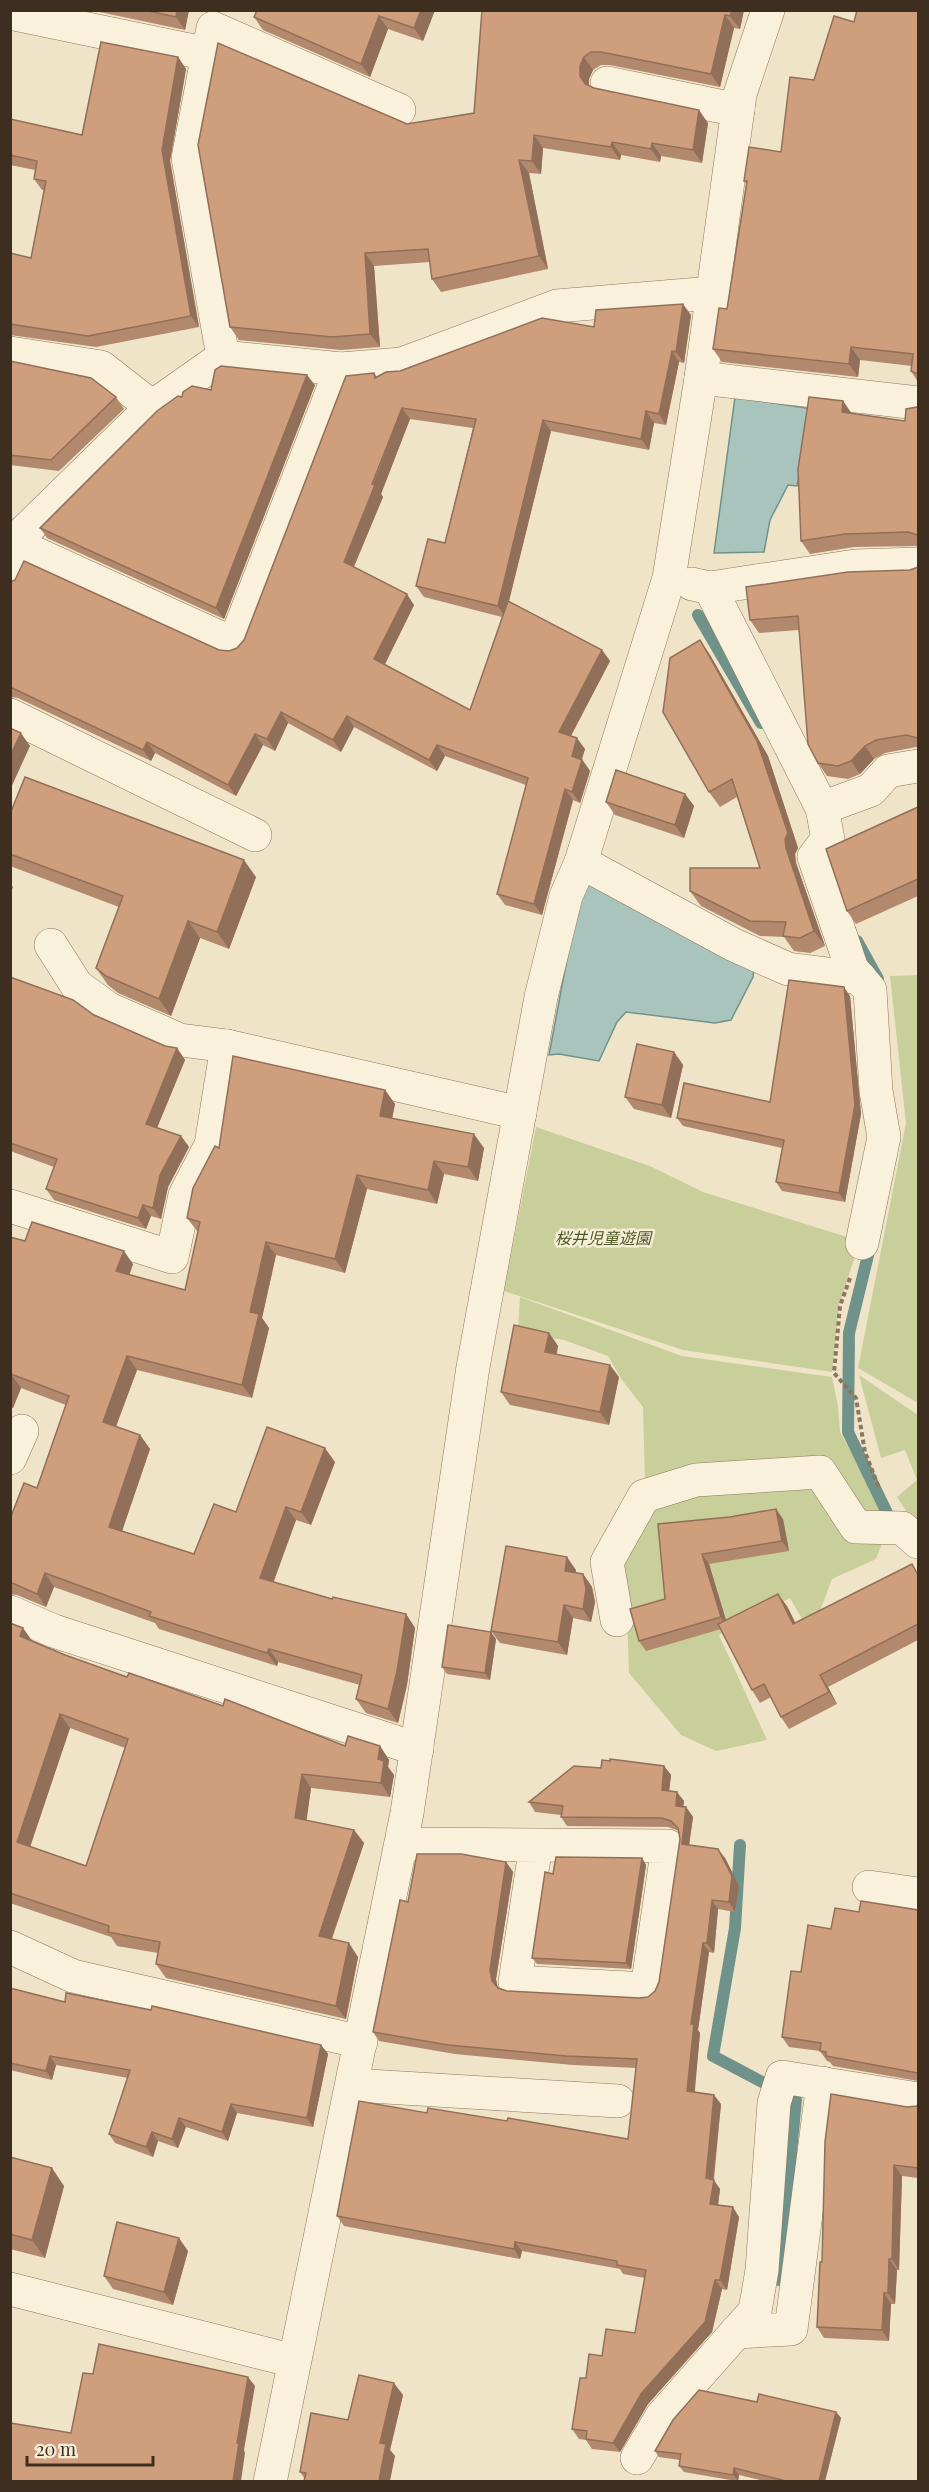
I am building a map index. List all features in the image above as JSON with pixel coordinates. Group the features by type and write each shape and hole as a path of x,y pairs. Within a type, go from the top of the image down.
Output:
{"street":[{"path":"270,2481 400,1844 417,1749 473,1367 549,963 566,896 581,862 669,578 701,378 740,94 768,10"},
{"path":"10,14 208,54"},
{"path":"223,357 188,158 213,28 399,110"},
{"path":"607,84 738,110"},
{"path":"341,369 234,644 15,561 23,533 152,407 223,357 341,369 402,364 557,306 712,293"},
{"path":"10,353 101,367 152,407"},
{"path":"701,378 918,403"},
{"path":"669,578 710,588 855,566 918,564"},
{"path":"710,588 822,808 828,839 814,857 852,969 870,990 876,1091 884,1137 861,1243"},
{"path":"10,715 255,835"},
{"path":"822,808 871,790 888,771 918,766"},
{"path":"581,862 734,945 788,969 860,978"},
{"path":"51,945 77,986 109,1009 180,1040 226,1046 520,1113"},
{"path":"10,1206 172,1257 185,1195 211,1144 226,1046"},
{"path":"617,1620 607,1562 644,1496 696,1480 820,1472 856,1527 910,1535"},
{"path":"10,1612 54,1630 417,1749"},
{"path":"400,1844 536,1845 668,1846 647,1989 515,1982 536,1845"},
{"path":"869,1887 918,1894"},
{"path":"10,1947 73,1976 361,2042"},
{"path":"637,2458 662,2416 755,2311 762,2270 774,2103 782,2077 918,2099"},
{"path":"736,2332 791,2328 823,2083"},
{"path":"352,2085 618,2101"},
{"path":"10,2289 294,2361"}],"path":[{"path":"861,1243 840,1306 834,1373 856,1398 865,1452 880,1492 910,1535"}],"green space":[{"path":"918,975 918,1403 858,1368 906,1123 890,976"},
{"name":"桜井児童遊園","path":"536,1127 650,1166 703,1192 860,1241 839,1305 832,1372 683,1350 504,1291"},
{"path":"520,1297 682,1356 832,1377 840,1432 889,1521 863,1521 826,1462 645,1482 643,1407 622,1380 608,1356 564,1340 518,1333"},
{"path":"859,1375 918,1415 918,1529 897,1497 917,1480 905,1450 881,1458"},
{"path":"817,1482 883,1541 876,1559 832,1579 811,1635 790,1598 719,1635 767,1740 716,1751 681,1735 629,1673 627,1614 618,1566 654,1500"}],"water":[{"path":"735,397 812,409 797,486 788,485 770,520 764,552 714,553"},
{"path":"587,882 754,966 753,977 731,1020 715,1023 626,1012 617,1022 599,1061 559,1054 549,1055 579,895"}],"building":[{"path":"144,10 177,10 176,17"},
{"path":"257,10 421,10 414,28 379,16 361,64 254,17"},
{"path":"482,10 732,10 730,16 725,15 711,74 601,52 591,52 584,57 580,66 580,76 585,84 594,88 699,110 693,150 652,143 651,149 612,142 611,147 534,135 532,161 519,160 539,256 432,279 428,249 365,253 370,334 332,337 230,327 198,145 218,43 407,124 474,113"},
{"path":"857,10 918,10 918,374 911,371 913,354 851,347 849,364 713,349 719,308 727,309 747,181 744,181 749,147 781,152 790,77 814,80 834,16 854,22"},
{"path":"101,42 178,57 162,150 191,316 88,336 10,324 10,253 31,258 46,181 34,179 37,161 10,155 10,119 82,135"},
{"path":"683,304 676,352 672,351 659,414 646,411 641,439 543,420 498,606 416,586 428,539 445,543 476,419 402,408 372,484 375,485 344,562 407,594 374,659 470,710 508,601 602,650 559,732 577,738 572,756 582,760 572,792 565,789 534,904 497,894 528,778 437,745 429,760 347,716 333,740 281,712 267,739 255,734 228,785 147,742 143,750 10,687 10,582 15,580 24,561 219,650 229,651 237,648 244,640 346,376 374,373 375,378 386,372 400,371 542,318 594,327 596,310"},
{"path":"10,361 91,378 116,397 51,460 10,455"},
{"path":"221,366 307,375 216,608 40,528 157,411 178,396 182,397 183,392 192,386 211,390 215,370"},
{"path":"809,397 843,401 842,412 905,421 906,409 918,406 918,535 908,532 845,534 801,541 798,469"},
{"path":"918,567 918,738 906,735 876,740 865,746 851,761 838,766 818,763 808,744 798,616 750,620 746,587 848,572 910,570"},
{"path":"700,640 757,741 788,833 785,839 786,848 814,931 800,938 783,936 786,922 750,921 690,891 690,868 760,868 732,779 709,792 663,712 670,658"},
{"path":"10,728 21,733 10,756"},
{"path":"616,770 685,794 675,825 606,802"},
{"path":"25,777 244,860 217,932 188,921 159,999 106,976 96,968 123,896 10,854 10,814"},
{"path":"918,807 918,879 847,911 826,849"},
{"path":"10,977 73,1000 94,1015 165,1046 177,1048 146,1124 181,1136 160,1175 153,1208 143,1205 138,1218 46,1189 57,1159 10,1143"},
{"path":"789,980 844,987 855,1105 839,1193 776,1182 784,1140 677,1118 684,1083 770,1102"},
{"path":"637,1044 674,1052 662,1105 625,1097"},
{"path":"233,1056 385,1090 380,1116 474,1134 468,1167 434,1161 428,1190 357,1175 335,1259 266,1242 250,1312 259,1314 242,1385 127,1356 103,1422 140,1435 109,1527 194,1554 214,1504 236,1512 267,1427 325,1448 301,1512 286,1507 260,1578 332,1599 333,1597 406,1614 388,1709 356,1699 362,1675 269,1649 267,1653 149,1616 151,1612 45,1573 37,1594 10,1582 10,1519 24,1483 37,1488 69,1396 11,1374 10,1377 10,1237 25,1241 32,1222 124,1251 116,1271 185,1290 200,1222 187,1218 193,1188 215,1146 219,1148"},
{"path":"514,1325 549,1333 545,1352 610,1365 600,1412 501,1392"},
{"path":"776,1509 782,1541 702,1554 721,1617 639,1641 630,1609 665,1599 658,1524 730,1517"},
{"path":"506,1546 567,1557 565,1571 583,1574 586,1589 583,1609 564,1605 558,1642 491,1631"},
{"path":"912,1564 918,1575 918,1624 820,1675 829,1692 781,1717 764,1684 752,1690 718,1624 778,1594 793,1624"},
{"path":"10,1623 23,1628 20,1636 127,1677 129,1673 223,1706 225,1699 345,1746 348,1736 380,1746 378,1759 384,1761 381,1783 302,1774 295,1818 354,1830 319,1936 349,1943 336,2006 156,1964 160,1942 108,1932 109,1926 10,1893","holes":["60,1714 128,1739 86,1866 17,1842"]},
{"path":"448,1625 491,1632 485,1673 442,1667"},
{"path":"610,1759 664,1766 662,1790 677,1792 676,1806 686,1807 682,1844 718,1849 732,1876 729,1902 712,1900 707,1943 703,1943 691,2024 694,2024 687,2091 714,2095 706,2178 714,2180 710,2204 733,2207 720,2280 715,2280 705,2322 641,2394 613,2443 586,2439 587,2431 572,2429 580,2378 586,2378 589,2354 602,2356 606,2329 635,2333 646,2270 617,2265 617,2261 515,2242 514,2249 337,2216 359,2101 427,2113 428,2108 507,2121 508,2118 628,2139 637,2059 566,2056 448,2045 373,2032 400,1900 408,1902 417,1854 461,1854 506,1862 490,1970 492,1981 498,1988 507,1991 639,1998 648,1997 655,1991 659,1982 680,1839 678,1828 671,1821 662,1818 561,1817 563,1806 529,1802 574,1766 601,1768 602,1760 610,1761"},
{"path":"556,1857 642,1858 626,1963 532,1958 545,1872 553,1874"},
{"path":"861,1901 918,1910 918,2073 826,2056 826,2052 820,2051 821,2043 782,2037 791,1971 801,1972 808,1925 831,1929 835,1908 859,1912"},
{"path":"10,1988 65,2002 66,1993 151,2010 152,2006 321,2045 307,2118 231,2104 222,2132 179,2118 172,2139 152,2132 146,2147 109,2134 130,2070 50,2056 46,2071 10,2063"},
{"path":"831,2094 907,2107 918,2104 918,2168 894,2165 892,2259 889,2259 888,2293 884,2293 882,2330 817,2327 820,2262 822,2262 825,2142"},
{"path":"10,2157 52,2168 32,2240 10,2234"},
{"path":"117,2222 179,2238 164,2292 104,2276"},
{"path":"99,2344 248,2377 233,2481 10,2481 10,2423 71,2433 83,2373 93,2374"},
{"path":"359,2375 394,2383 380,2443 386,2444 379,2481 304,2481 306,2473 300,2472 311,2413 348,2420"},
{"path":"699,2390 757,2402 759,2394 836,2412 819,2481 786,2481 734,2468 733,2475 679,2466 681,2454 655,2451 673,2420"}],"waterway":[{"path":"698,615 761,723"},
{"path":"857,941 878,979"},
{"path":"871,1243 849,1333 848,1432 889,1517 895,1523"},
{"path":"740,1845 735,1928 713,2056 796,2100 779,2280"}]}
